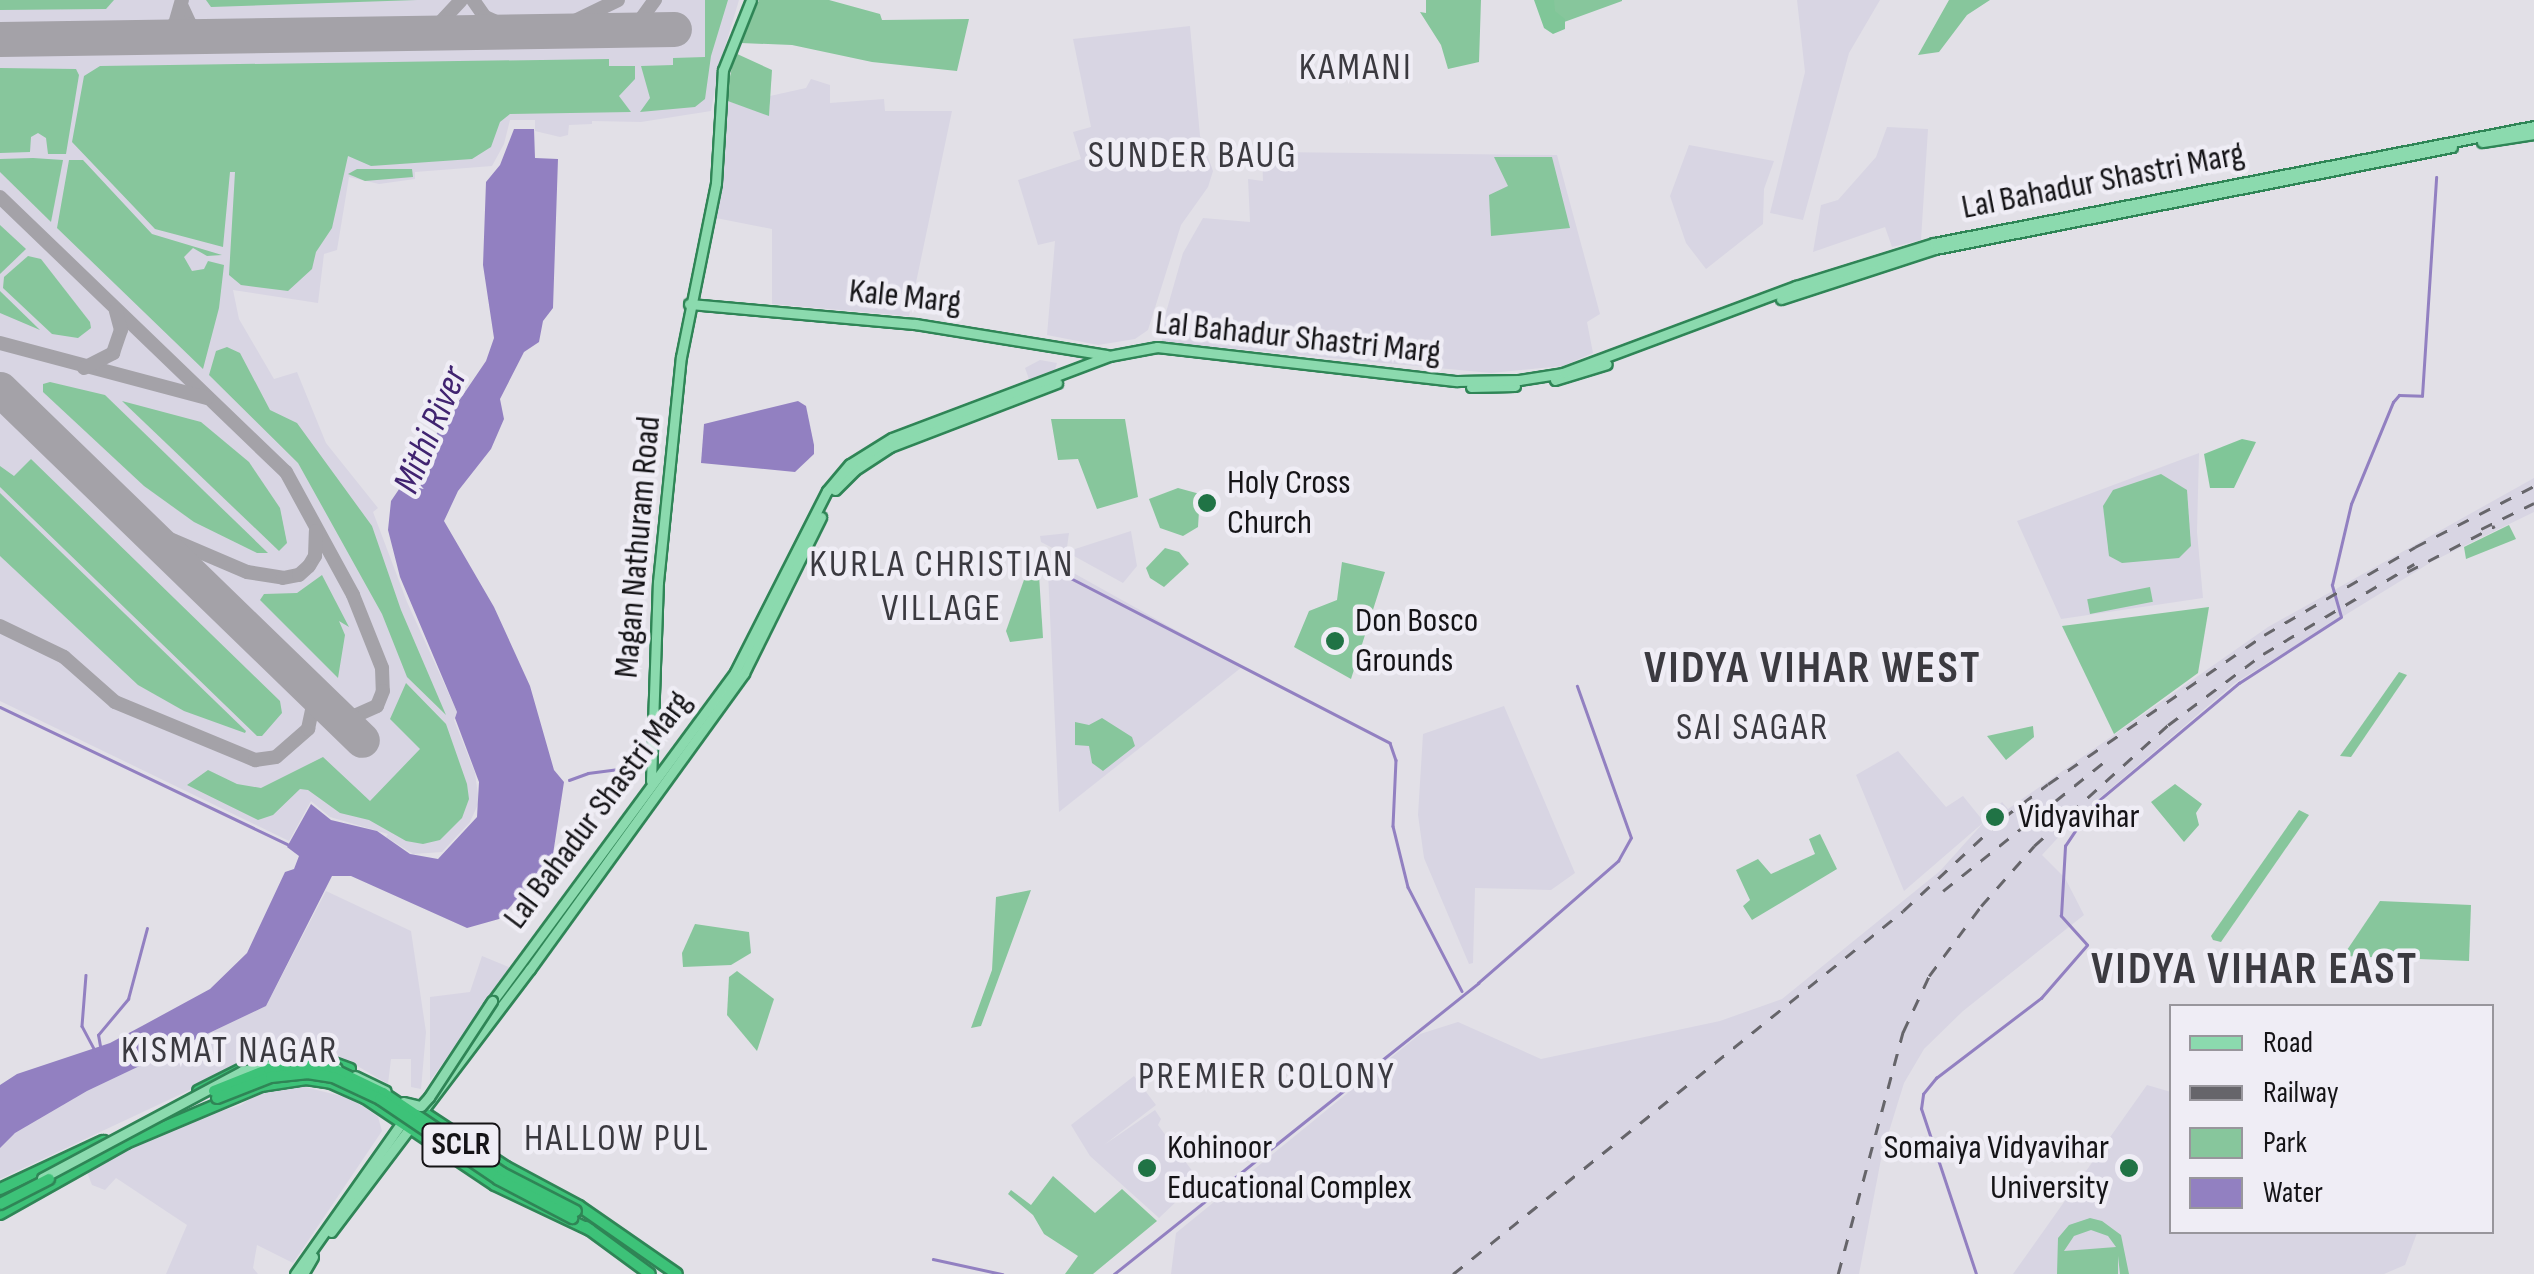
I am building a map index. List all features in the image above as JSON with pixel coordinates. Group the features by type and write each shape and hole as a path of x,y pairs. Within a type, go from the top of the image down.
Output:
{"highway":[{"path":"170,1109 246,1066 294,1056 325,1059 349,1072"},
{"path":"320,1081 325,1059"},
{"name":"SCLR","path":"1,1202 176,1121 257,1072 307,1066 349,1072 502,1173 574,1215"},
{"name":"SCLR","path":"1,1202 86,1149 170,1109 271,1077 307,1073 333,1077 380,1099 498,1180 593,1224 677,1274"},
{"path":"176,1121 261,1086 320,1081 354,1092 402,1128 519,1198 593,1224"},
{"path":"419,1109 593,1224"},
{"path":"47,1175 126,1142"},
{"path":"464,1164 476,1148"},
{"path":"1,1202 86,1149"},
{"name":"SCLR","path":"593,1224 650,1274"}],"main road":[{"name":"Magan Nathuram Road","path":"654,787 658,582 689,304 716,182 724,70 751,0"},
{"name":"Lal Bahadur Shastri Marg","path":"2242,186 2534,126"},
{"name":"Lal Bahadur Shastri Marg","path":"295,1274 654,787 734,672 827,491 850,464 892,438 1110,358 1181,353 1499,388 1568,374 1860,269 1971,238 2534,134"},
{"name":"Kale Marg","path":"689,304 915,324 1094,350 1110,358"},
{"name":"Lal Bahadur Shastri Marg","path":"419,1109 492,1001 654,787"},
{"path":"1,1202 255,1066 308,1059 369,1079 408,1105 421,1106 486,1016 492,1001"},
{"name":"Lal Bahadur Shastri Marg","path":"303,1274 355,1193"}],"shaded area":[{"path":"0,0 739,0 719,67 711,111 641,122 592,121 569,125 568,135 560,137 535,131 535,120 510,120 504,144 492,166 415,172 415,179 379,184 349,177 337,250 324,254 318,303 233,290 239,319 274,379 297,372 326,443 378,508 373,512 407,602 457,712 454,720 475,773 479,802 470,822 442,852 413,854 386,837 388,834 330,817 311,801 289,841 0,701"},
{"path":"1797,0 1880,0 1849,53 1803,220 1770,213 1805,72"},
{"path":"1190,26 1200,136 1213,171 1208,187 1181,225 1148,330 1135,339 1098,345 1047,335 1055,241 1038,245 1018,180 1081,159 1073,132 1091,127 1073,39"},
{"path":"811,79 830,85 830,103 884,99 885,111 952,111 909,316 772,304 772,229 716,218 725,163 725,100 769,115 770,96 806,88"},
{"path":"1887,127 1928,129 1921,240 1892,247 1885,227 1813,252 1821,205 1838,200 1876,157"},
{"path":"1689,145 1774,161 1764,189 1763,224 1706,269 1686,243 1670,196"},
{"path":"1262,152 1557,155 1600,314 1587,322 1593,353 1563,366 1491,373 1162,342 1163,323 1183,253 1203,218 1250,222 1248,179 1263,181"},
{"path":"1040,360 1057,363 1054,373 1030,382 1025,368"},
{"path":"2199,453 2197,532 2203,598 2061,619 2017,521"},
{"path":"2534,478 2534,512 2433,561 2235,683 2077,817 2042,855 2065,878 2084,915 1963,1011 1924,1049 1904,1083 1882,1154 1859,1274 1171,1274 1176,1233 1420,1034 1458,1022 1541,1059 1720,1021 1782,999 1940,871 2002,802 2008,809 2268,627"},
{"path":"1131,531 1137,566 1123,583 1074,556 1075,549"},
{"path":"1069,533 1066,555 1041,542 1040,536"},
{"path":"1052,561 1242,667 1059,812 1048,572"},
{"path":"1504,706 1575,873 1551,890 1475,888 1473,963 1469,964 1424,858 1418,815 1423,734"},
{"path":"1898,751 1946,807 1963,796 1984,822 1904,891 1856,775"},
{"path":"326,891 411,931 426,1032 421,1089 411,1087 411,1059 391,1059 388,1084 349,1061 283,1052 243,1065 0,1179 0,1145 15,1133 87,1091 266,1006"},
{"path":"482,956 511,968 430,1081 430,997 470,992"},
{"name":"Kohinoor Educational Complex","path":"1134,1076 1156,1105 1104,1145 1155,1110 1161,1119 1158,1125 1199,1180 1159,1218 1090,1156 1071,1125"},
{"name":"Somaiya Vidyavihar University","path":"2147,1085 2169,1091 2169,1234 2417,1234 2405,1265 2384,1274 2013,1274"},
{"path":"301,1086 353,1099 378,1117 382,1131 293,1263 257,1245 253,1268 258,1274 166,1274 187,1225 116,1178 105,1190 92,1185 85,1167 172,1126 241,1105 256,1094"}],"green space":[{"path":"0,0 114,0 106,9 0,10"},
{"path":"206,0 417,0 211,7"},
{"path":"705,0 728,0 711,56 705,99 695,107 640,112 650,98 641,66 673,65 673,58 705,57"},
{"path":"759,0 829,0 880,14 882,20 969,19 957,71 872,62 792,45 741,43"},
{"path":"1426,0 1481,0 1479,62 1448,69 1441,45 1420,12 1426,13"},
{"path":"1534,0 1554,0 1555,11 1565,19 1565,29 1553,34 1544,28"},
{"path":"1550,0 1622,0 1622,1 1556,25"},
{"path":"1949,0 1990,0 1967,15 1939,52 1918,55"},
{"path":"735,53 772,70 769,116 725,100"},
{"path":"609,59 609,66 635,66 635,79 619,96 631,112 510,114 500,122 491,147 472,159 371,166 348,156 332,228 316,252 312,269 288,291 241,285 229,275 235,172 230,172 223,247 155,229 72,142 84,76 100,66"},
{"path":"0,68 76,69 79,75 66,154 48,154 46,138 38,133 31,137 30,152 0,153"},
{"path":"1494,157 1552,157 1570,228 1491,236 1489,195 1508,186"},
{"path":"0,159 63,160 51,222 0,172"},
{"path":"69,160 83,160 152,234 222,255 207,256 193,248 184,257 192,271 204,269 208,261 224,265 219,308 203,369 57,228"},
{"path":"357,169 412,169 413,177 365,181 348,174"},
{"path":"0,225 26,249 0,274"},
{"path":"28,256 41,259 90,322 91,328 78,338 52,334 3,288 4,277"},
{"path":"0,291 40,330 0,313"},
{"path":"227,347 240,353 270,410 297,423 372,526 401,610 446,715 407,677 382,614 298,463 209,375 216,351"},
{"path":"50,382 105,395 268,553 257,553 194,522 144,486 43,392 43,384"},
{"path":"122,401 201,422 249,462 280,508 287,543 279,551"},
{"path":"1051,419 1125,419 1138,497 1097,509 1078,459 1058,460"},
{"path":"2242,439 2256,442 2234,488 2210,488 2204,454"},
{"path":"31,459 280,701 282,713 262,736 257,736 0,487 0,466 14,476"},
{"path":"2161,474 2187,490 2191,546 2179,558 2122,563 2109,556 2103,506 2113,490"},
{"path":"1178,488 1200,494 1198,527 1183,536 1160,528 1149,499"},
{"path":"0,493 245,733 184,711 138,685 0,556"},
{"path":"2509,525 2516,539 2466,559 2464,547"},
{"path":"1165,548 1179,552 1189,564 1164,587 1150,578 1146,568"},
{"path":"1031,560 1038,560 1043,638 1010,642 1006,631"},
{"name":"Don Bosco Grounds","path":"1342,562 1385,572 1351,679 1294,647 1309,611 1337,600"},
{"path":"322,575 349,627 339,621 345,635 338,678 260,600 264,594 297,593"},
{"path":"2150,587 2153,602 2090,614 2087,599"},
{"path":"2209,607 2198,673 2114,734 2062,626"},
{"path":"2399,672 2407,675 2351,757 2340,756"},
{"path":"406,683 446,724 467,784 469,799 462,818 440,840 423,844 406,841 369,820 340,813 308,790 300,789 273,815 258,820 187,785 208,770 237,784 261,788 323,757 370,801 420,749 390,719"},
{"path":"1102,718 1132,737 1135,746 1103,771 1092,763 1089,746 1075,745 1075,722 1089,725"},
{"path":"2033,726 2034,737 2006,760 1987,736"},
{"path":"2175,784 2202,804 2196,813 2199,825 2184,842 2151,802"},
{"path":"2299,810 2309,815 2221,942 2213,940 2211,936"},
{"path":"1820,834 1837,869 1752,920 1743,906 1750,900 1736,870 1758,859 1771,874 1815,854 1809,839"},
{"path":"1031,890 981,1026 971,1028 992,970 996,897"},
{"path":"2380,901 2471,905 2469,961 2343,956"},
{"path":"695,924 749,932 751,953 731,965 683,967 682,953"},
{"path":"737,971 774,999 757,1051 727,1015 729,977"},
{"path":"1053,1176 1095,1213 1122,1189 1157,1221 1093,1274 1065,1274 1078,1256 1044,1234 1033,1215 1008,1194 1011,1190 1031,1205"},
{"path":"2090,1218 2102,1221 2121,1235 2129,1274 2120,1274 2118,1256 2118,1274 2057,1274 2058,1238 2069,1225","holes":["2091,1230 2108,1236 2116,1247 2064,1251 2074,1236"]}],"water":[{"path":"514,129 534,129 535,158 558,159 553,308 543,321 539,342 524,352 500,399 504,419 491,449 458,491 444,521 494,607 530,686 554,770 564,782 552,861 499,919 467,928 351,876 332,876 266,1006 87,1091 15,1133 0,1148 0,1085 17,1074 110,1043 142,1026 210,989 247,953 285,872 294,869 299,856 287,847 311,804 331,820 377,831 410,854 438,859 477,817 479,782 455,718 457,712 400,577 388,530 391,501 486,361 494,338 483,265 486,182 500,165"},
{"path":"798,401 806,406 814,454 795,472 701,463 704,424"}],"waterway":[{"path":"1976,1274 1921,1109 1923,1094 1936,1078 2041,998 2087,945 2061,916 2065,846 2091,807 2239,683 2341,617 2332,585 2351,504 2393,402 2399,395 2422,396 2436,177"},
{"path":"1061,573 1390,743 1396,760 1393,826 1408,887 1462,991"},
{"path":"1114,1274 1478,983 1618,861 1631,838 1577,686"},
{"path":"0,707 287,844"},
{"path":"569,780 588,773 642,766"},
{"path":"100,1046 98,1035 128,999 147,928"},
{"path":"86,975 82,1026 95,1050"},
{"path":"933,1259 1002,1274"}],"taxiway":[{"path":"154,37 175,24 182,0"},
{"path":"416,33 437,26 461,0"},
{"path":"473,0 485,17 517,31"},
{"path":"554,31 618,0"},
{"path":"618,30 641,19 655,0"},
{"path":"182,7 190,24 212,36"},
{"path":"0,197 286,472 353,595 382,668 383,691 377,706 355,716 333,712"},
{"path":"84,368 113,353 121,330 116,311"},
{"path":"0,343 207,398"},
{"path":"144,528 247,572 283,578 299,575 309,566 315,556 316,531"},
{"path":"0,626 64,657 115,702 255,760 276,757 308,729 313,706 307,686"}],"runway":[{"path":"0,39 674,29"},
{"path":"0,389 362,740"}],"railway":[{"path":"1453,1274 1903,911 2003,818 2048,784 2264,635 2415,547 2534,486"},
{"path":"2481,529 2534,503"},
{"path":"2407,572 2495,526"},
{"path":"1838,1274 1903,1032 1929,976 1981,906 2034,846 2168,725 2263,654 2414,564"},
{"path":"1943,891 2110,757"}],"place":[{"name":"Holy Cross Church","path":"1207,503"},
{"name":"Don Bosco Grounds","path":"1335,641"},
{"name":"Vidyavihar","path":"1995,817"},
{"name":"Kohinoor Educational Complex","path":"1147,1168"},
{"name":"Somaiya Vidyavihar University","path":"2129,1168"}],"district":[{"name":"KAMANI","path":"1356,68"},
{"name":"SUNDER BAUG","path":"1193,156"},
{"name":"KURLA CHRISTIAN VILLAGE","path":"942,587"},
{"name":"VIDYA VIHAR WEST","path":"1813,669"},
{"name":"SAI SAGAR","path":"1753,728"},
{"name":"VIDYA VIHAR EAST","path":"2255,970"},
{"name":"KISMAT NAGAR","path":"230,1051"},
{"name":"PREMIER COLONY","path":"1267,1077"},
{"name":"HALLOW PUL","path":"617,1139"}],"water label":[{"name":"Mithi River","path":"431,430"}]}
